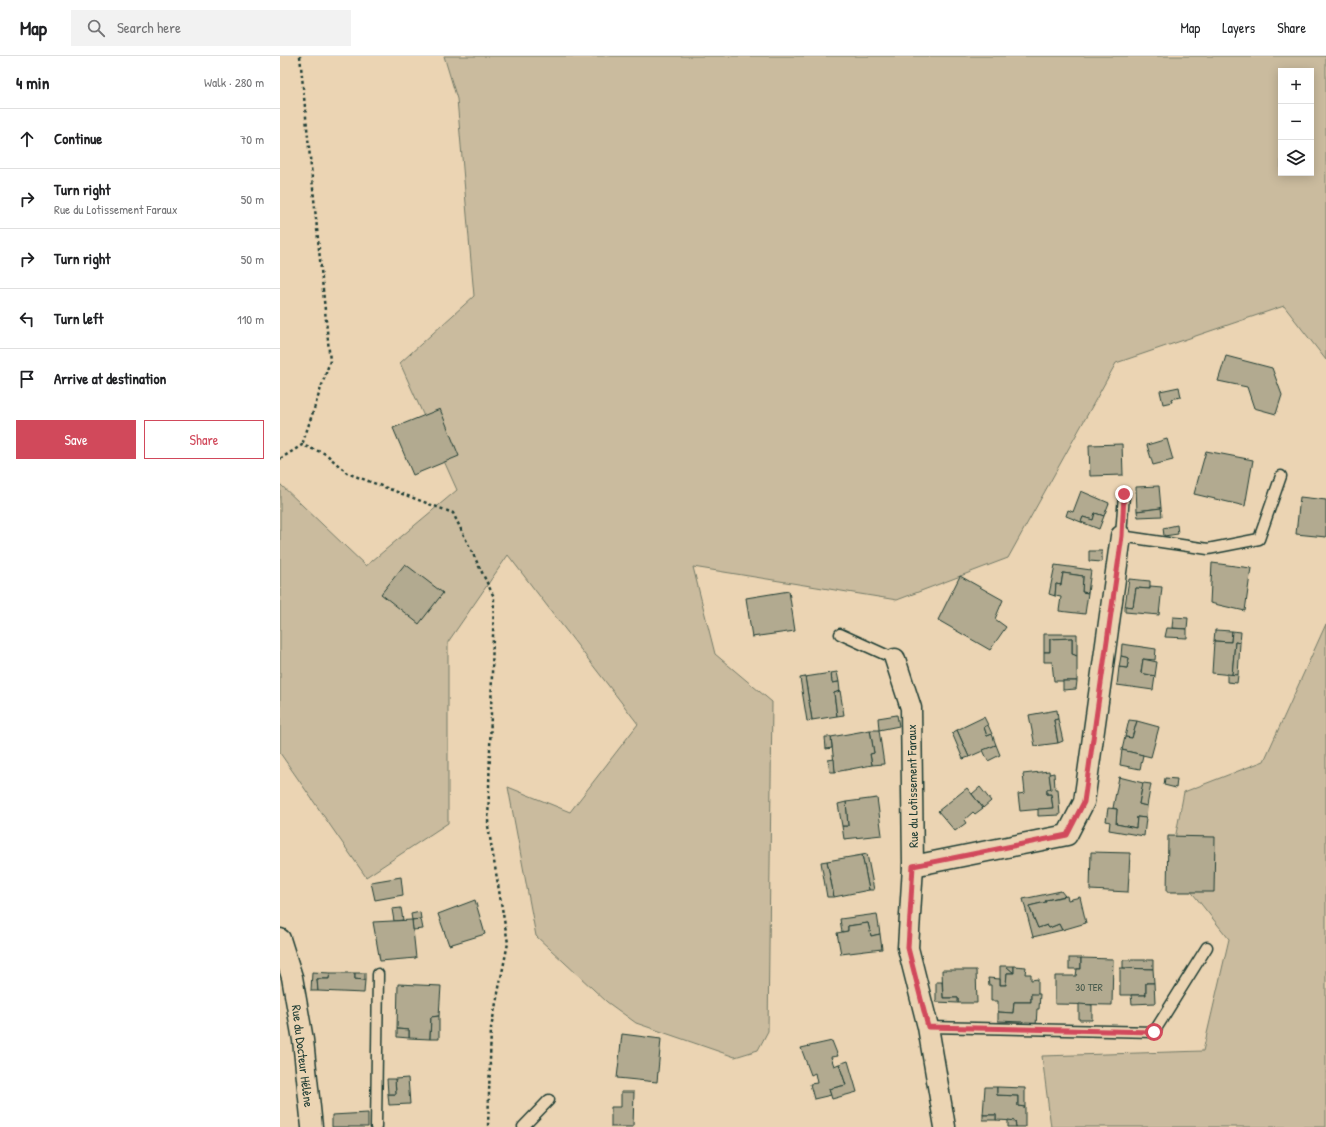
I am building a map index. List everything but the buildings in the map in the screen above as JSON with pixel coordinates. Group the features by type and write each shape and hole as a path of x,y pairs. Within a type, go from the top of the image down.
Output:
{"street":[{"path":"913,866 1067,835 1084,802 1122,536"},
{"name":"Rue du Lotissement Faraux","path":"895,659 911,708 913,866 908,948 928,1027 945,1127"},
{"name":"Rue du Docteur Hélène","path":"280,939 292,976 301,1026 312,1127"}],"lane":[{"path":"1124,494 1122,536 1208,549 1259,539 1281,476"},
{"path":"840,634 895,659"},
{"path":"928,1027 1154,1032 1207,947"},
{"path":"376,1127 378,974"},
{"path":"523,1127 549,1100"}],"path":[{"path":"280,458 302,445 330,361 300,56"},
{"path":"302,445 326,454 347,474 453,512 494,597 488,826 508,943 491,1028 488,1127"}],"shaded area":[{"path":"444,56 1326,56 1326,360 1284,306 1116,363 1008,558 897,600 693,567 715,654 772,702 768,1031 758,1050 735,1057 636,1023 607,1002 536,936 508,787 570,812 638,724 508,555 448,642 448,823 366,877 280,753 280,484 366,566 457,490 400,363 474,296 457,99"},
{"path":"1326,624 1326,1127 1051,1127 1042,1056 1203,1051 1229,939 1170,865 1184,792 1264,761"}],"route":[{"path":"1124,494 1122,536 1084,802 1067,835 913,866 908,948 928,1027 1154,1032"}]}
